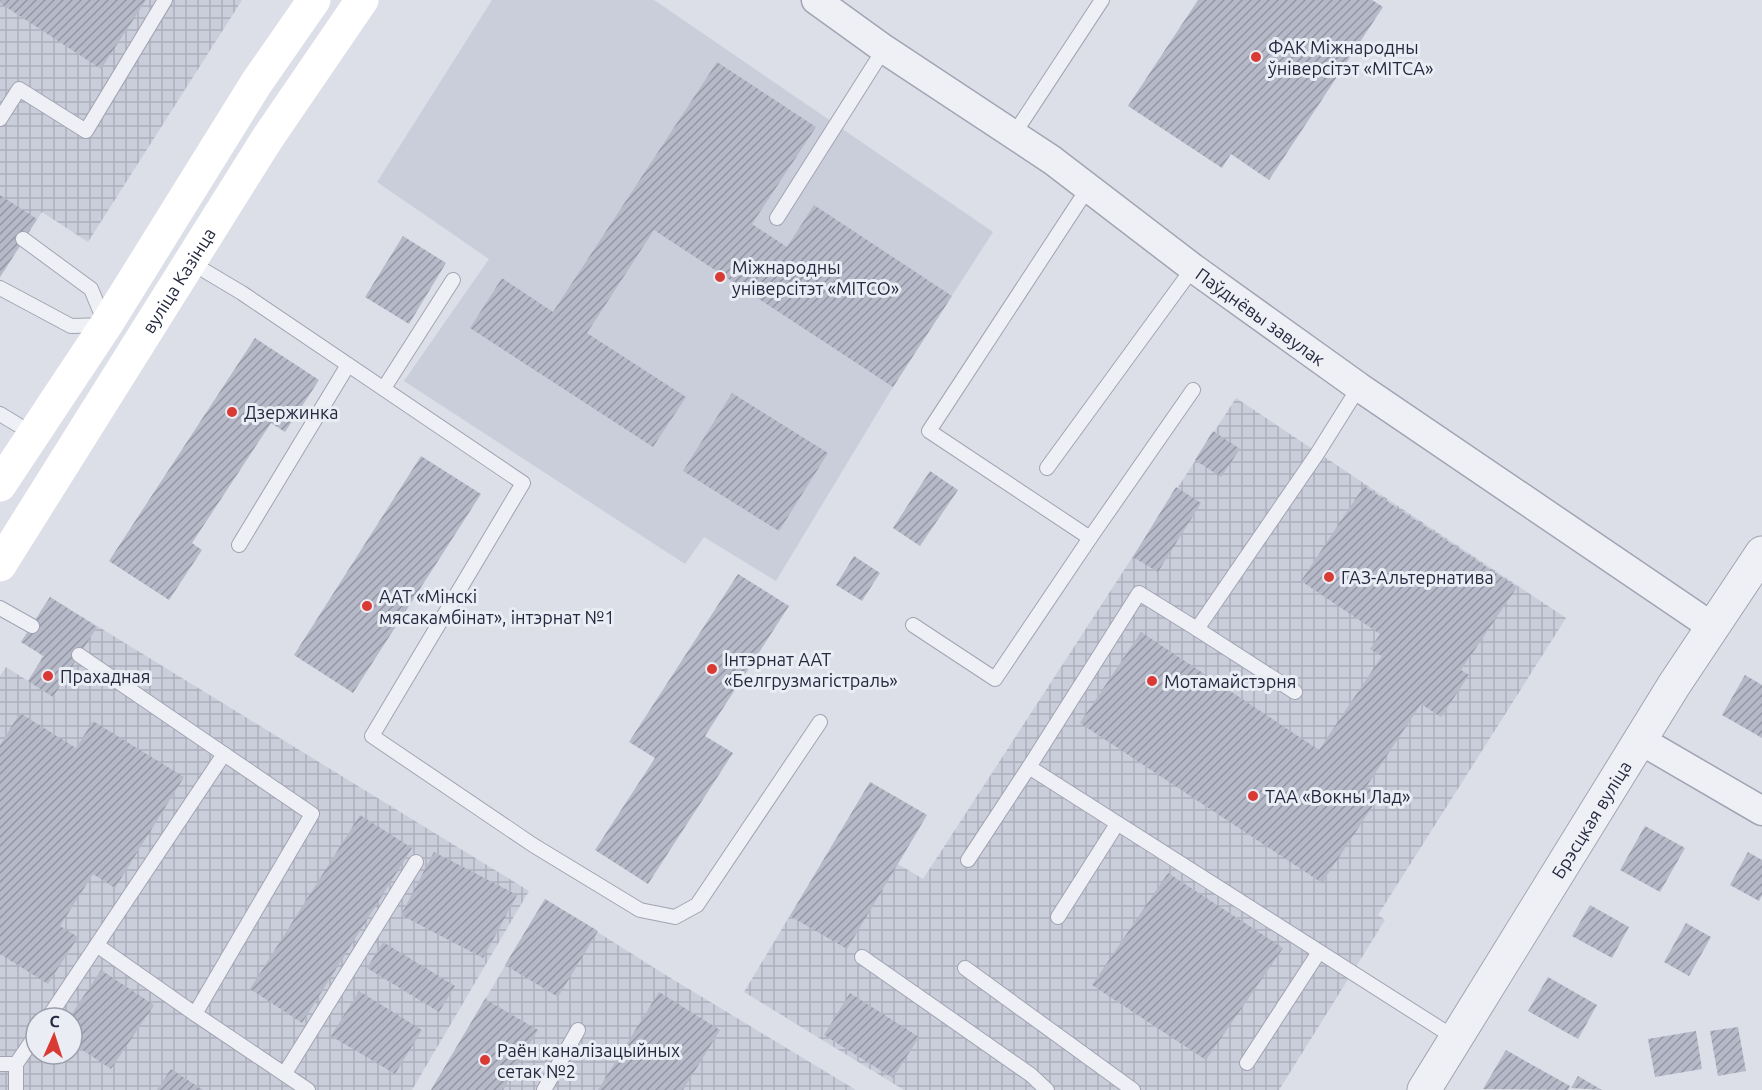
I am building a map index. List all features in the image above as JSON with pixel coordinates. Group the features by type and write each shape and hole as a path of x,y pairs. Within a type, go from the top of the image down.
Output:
{"main road":[{"path":"0,485 106,325 257,82 314,0"},
{"name":"вуліца Казінца","path":"0,565 355,2"}],"street":[{"name":"Паўднёвы завулак","path":"816,0 884,49 1014,134 1359,387 1711,626"},
{"path":"156,243 190,262"},
{"path":"106,325 138,345"},
{"name":"Брэсцкая вуліца","path":"1425,1090 1711,626 1762,553"},
{"path":"1640,740 1762,811"}],"lane":[{"path":"0,119 19,89 86,130 165,0"},
{"path":"1014,134 1102,0"},
{"path":"777,218 884,49"},
{"path":"1088,188 928,431 1090,538"},
{"path":"0,288 71,326 106,325 91,289 23,240"},
{"path":"190,262 242,293 523,483 372,736 533,845 640,910 675,917 697,905 820,722"},
{"path":"1047,468 1193,267"},
{"path":"384,388 453,280"},
{"path":"239,545 348,365"},
{"path":"1197,629 1317,454 1359,387"},
{"path":"913,625 995,679 1193,390"},
{"path":"0,414 33,434"},
{"path":"968,860 1138,593 1295,692"},
{"path":"0,608 32,626"},
{"path":"79,655 312,814 195,1014"},
{"path":"56,1006 225,754"},
{"path":"1029,767 1456,1039"},
{"path":"1058,917 1118,824"},
{"path":"285,1073 416,862"},
{"path":"98,946 308,1090"},
{"path":"1247,1063 1319,952"},
{"path":"862,957 1031,1075 1047,1090"},
{"path":"965,968 1133,1090"},
{"path":"544,1090 578,1030"},
{"path":"15,1090 16,1064 24,1052"},
{"path":"0,1064 16,1064"}],"shaded area":[{"path":"0,0 242,0 88,242 42,212 0,277"},
{"name":"Міжнародны універсітэт «МІТСО»","path":"492,0 654,0 993,232 893,387 776,581 704,537 685,564 404,381 489,259 377,182"},
{"path":"1236,398 1566,618 1378,915 1385,920 1279,1090 904,1090 744,992 870,782 927,815 898,864 923,879"},
{"path":"50,597 529,891 412,1090 0,1090 0,676 6,667 28,681 43,656 21,642"},
{"name":"Раён каналізацыйных сетак №2","path":"545,899 664,974 856,1090 431,1090"}],"building":[{"path":"0,0 146,0 101,69 0,3"},
{"name":"ФАК Міжнародны ўніверсітэт «МІТСА»","path":"1198,0 1372,0 1383,7 1269,180 1231,154 1222,168 1128,106"},
{"path":"717,62 816,127 752,224 787,247 814,205 952,296 893,387 654,230 587,333 686,397 653,447 470,328 502,278 553,312"},
{"path":"0,195 37,219 0,277"},
{"path":"403,236 446,263 409,324 365,297"},
{"path":"255,338 319,380 285,432 271,423 192,543 202,550 169,600 109,561"},
{"path":"732,393 828,453 779,531 683,471"},
{"path":"1213,431 1240,449 1221,477 1195,460"},
{"name":"ААТ «Мінскі мясакамбінат», інтэрнат №1","path":"421,456 481,494 353,693 294,655"},
{"path":"930,471 958,490 920,546 893,528"},
{"path":"1364,486 1517,587 1461,670 1469,675 1441,717 1421,704 1366,787 1380,795 1322,883 1080,723 1141,632 1319,750 1382,656 1370,649 1380,634 1301,581"},
{"path":"1176,487 1201,503 1158,572 1133,557"},
{"path":"854,556 880,573 862,601 836,585"},
{"name":"Інтэрнат ААТ «Белгрузмагістраль»","path":"738,574 789,606 705,736 733,753 648,884 595,850 655,758 629,742"},
{"path":"50,597 97,627 53,697 28,681 44,656 21,642"},
{"path":"1745,675 1762,685 1762,738 1722,715"},
{"path":"20,713 76,748 93,721 184,777 115,888 93,874 60,926 78,937 48,984 0,954 0,745"},
{"path":"870,782 927,815 847,949 790,916"},
{"path":"360,815 412,848 302,1023 250,989"},
{"path":"1645,826 1685,848 1660,892 1620,870"},
{"path":"434,852 517,895 483,958 401,915"},
{"path":"1748,852 1762,860 1762,895 1759,901 1730,885"},
{"path":"1168,873 1283,948 1206,1060 1092,985"},
{"path":"545,899 598,931 558,997 505,965"},
{"path":"1590,905 1629,927 1612,958 1572,936"},
{"path":"1686,923 1711,937 1689,976 1664,962"},
{"path":"383,942 455,986 439,1012 367,968"},
{"path":"101,970 154,1005 111,1069 84,1051 84,1006 77,1006"},
{"path":"1548,977 1597,1005 1578,1039 1528,1011"},
{"path":"359,991 422,1030 395,1074 331,1036"},
{"path":"659,992 720,1030 683,1090 598,1090"},
{"path":"850,993 919,1037 893,1078 824,1035"},
{"name":"Раён каналізацыйных сетак №2","path":"485,999 538,1030 503,1090 431,1090"},
{"path":"1738,1027 1746,1071 1718,1076 1710,1031"},
{"path":"1696,1031 1702,1069 1655,1077 1648,1039"},
{"path":"1506,1050 1570,1086 1568,1090 1483,1089"},
{"path":"171,1069 203,1090 157,1090"},
{"path":"1578,1076 1602,1090 1571,1088"}],"place":[{"name":"ФАК Міжнародны ўніверсітэт «МІТСА»","path":"1256,57"},
{"name":"Міжнародны універсітэт «МІТСО»","path":"720,277"},
{"name":"Дзержинка","path":"232,412"},
{"name":"ГАЗ-Альтернатива","path":"1329,577"},
{"name":"ААТ «Мінскі мясакамбінат», інтэрнат №1","path":"367,606"},
{"name":"Інтэрнат ААТ «Белгрузмагістраль»","path":"712,669"},
{"name":"Прахадная","path":"48,676"},
{"name":"Мотамайстэрня","path":"1152,681"},
{"name":"ТАА «Вокны Лад»","path":"1253,796"},
{"name":"Раён каналізацыйных сетак №2","path":"485,1060"}]}
